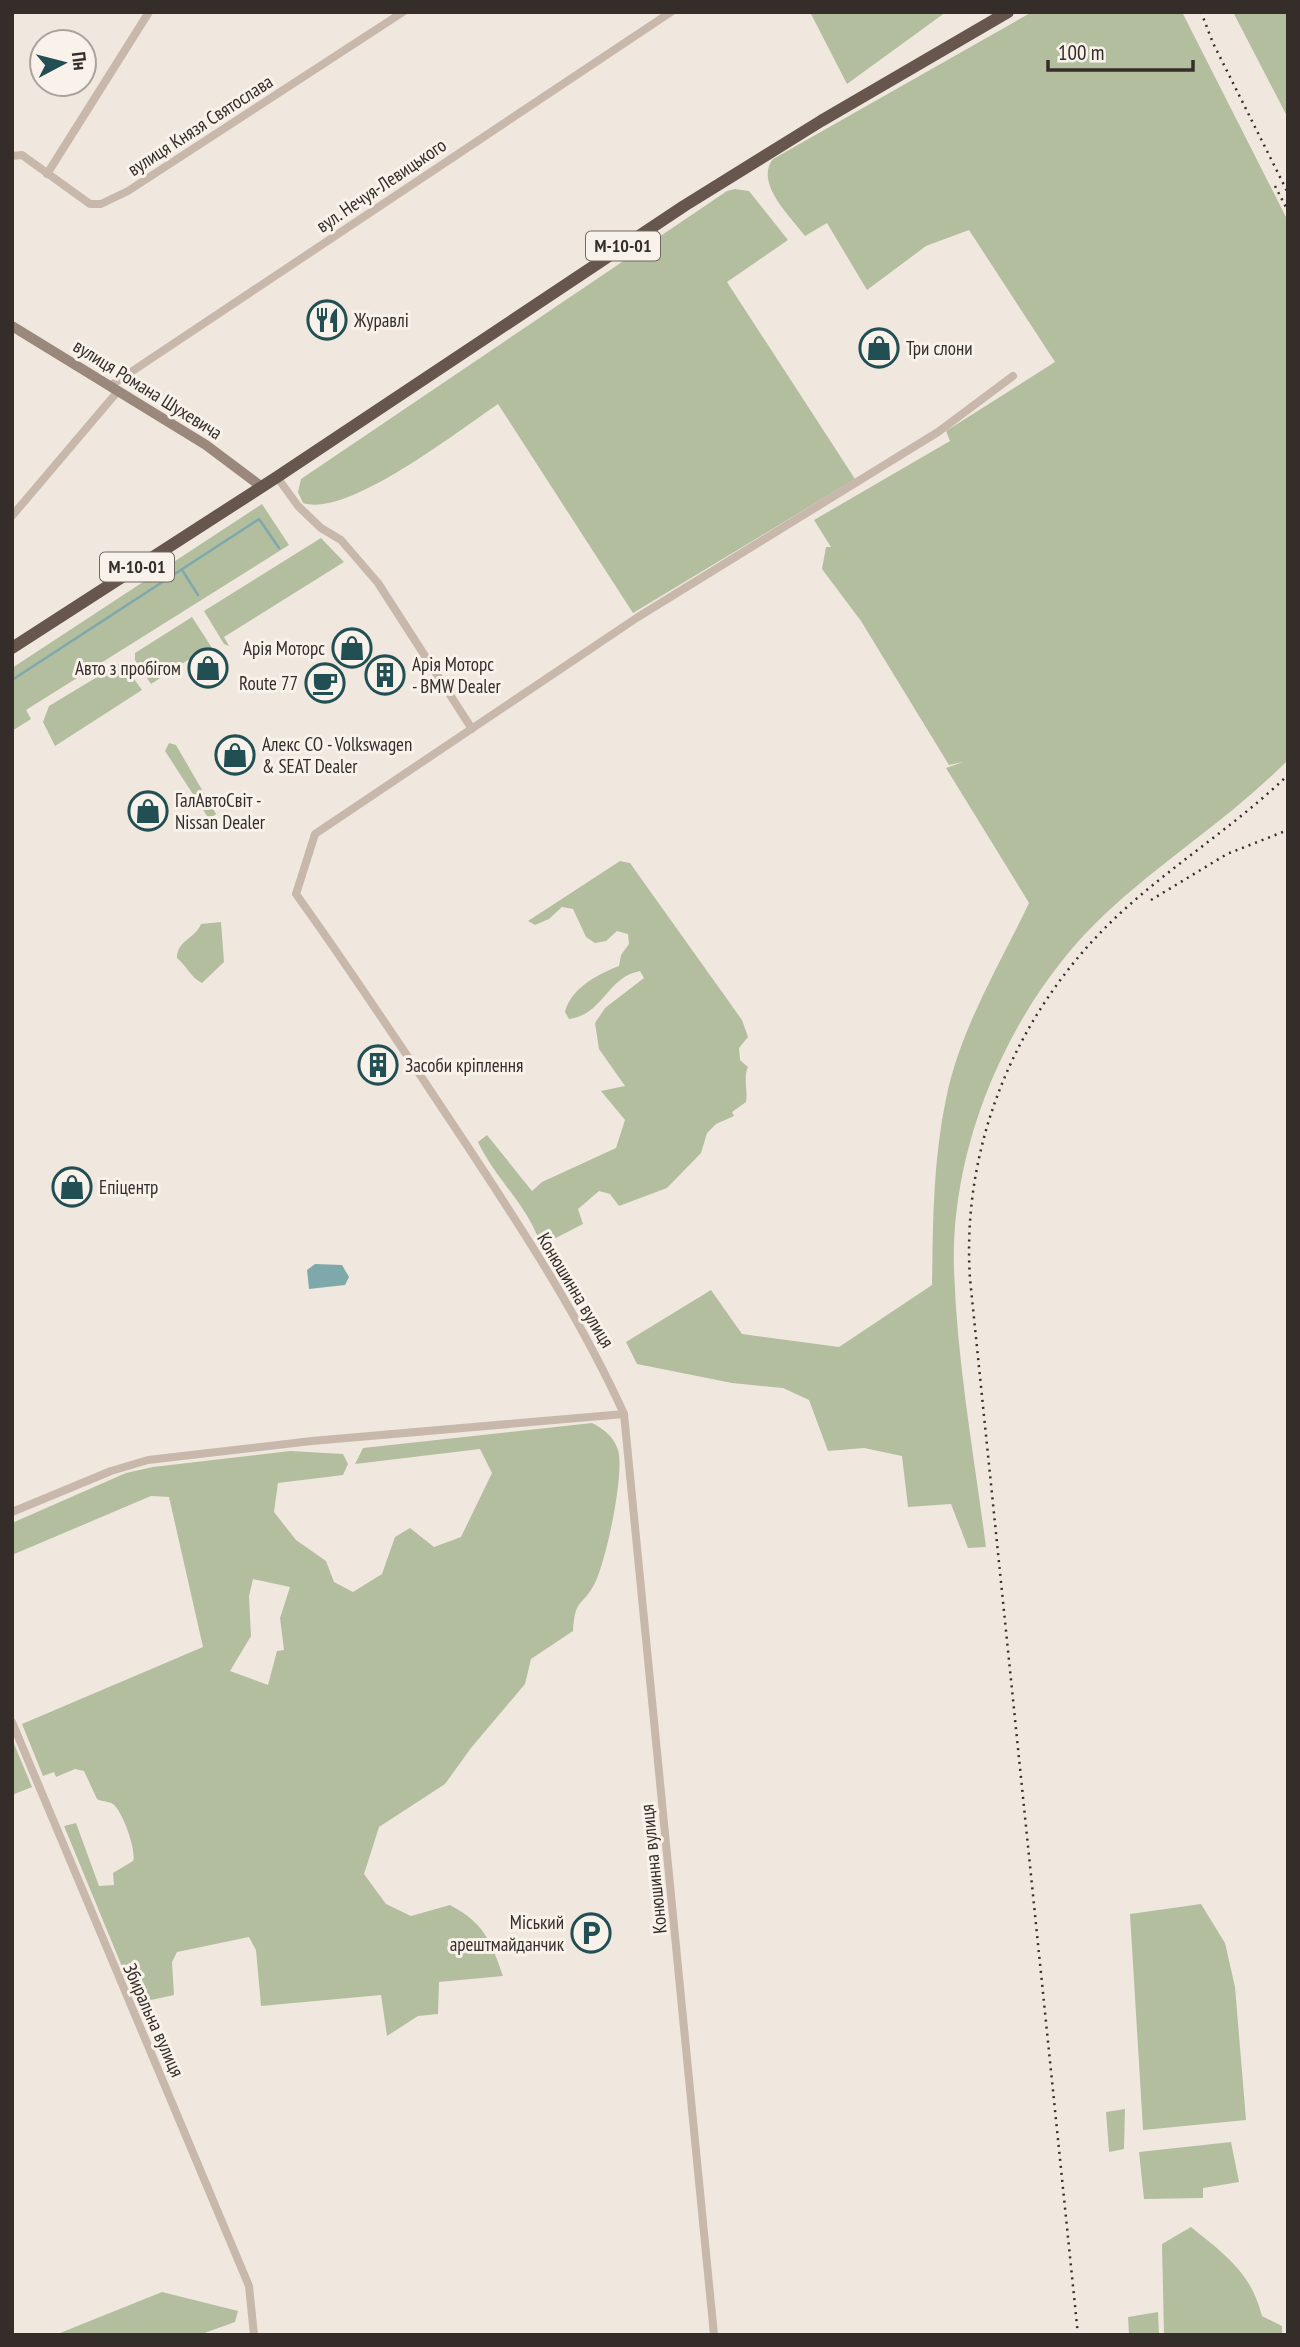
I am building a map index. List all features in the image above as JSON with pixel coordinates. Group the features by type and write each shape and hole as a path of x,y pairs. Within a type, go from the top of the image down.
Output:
{"highway":[{"name":"М-10-01","path":"12,648 276,477 684,206 831,115 1008,12"}],"main road":[{"name":"вулиця Романа Шухевича","path":"12,326 206,445 262,486"}],"street":[{"path":"47,174 149,12"},
{"name":"вулиця Князя Святослава","path":"12,156 22,155 90,204 115,199 403,12"},
{"name":"вул. Нечуя-Левицького","path":"12,516 114,388 671,12"},
{"path":"276,477 298,506 321,528 341,540 378,583 472,729 638,617 938,432 1013,376"},
{"name":"Конюшинна вулиця","path":"472,729 315,834 296,894 365,991 511,1212 594,1348 624,1414 714,2335"},
{"path":"12,1512 111,1471 160,1458 312,1441 624,1414"},
{"name":"Збиральна вулиця","path":"12,1722 249,2286 254,2335"}],"green space":[{"path":"810,12 946,12 847,84"},
{"path":"1032,12 1182,12 1288,221 1288,760 1244,800 1128,893 1073,948 1042,987 1016,1030 994,1076 976,1123 963,1172 956,1221 954,1269 959,1339 986,1547 968,1548 951,1504 908,1507 902,1456 864,1448 828,1451 809,1400 783,1388 732,1383 637,1364 626,1342 711,1290 742,1334 839,1347 932,1285 936,1168 952,1073 982,998 1029,903 946,768 963,762 949,765 861,621 822,569 826,547 831,547 814,520 950,441 946,431 1055,362 969,230 926,246 867,290 827,223 805,236 791,219 771,189 768,168 773,159"},
{"path":"1233,12 1288,12 1288,118"},
{"path":"727,191 749,191 788,240 727,282 855,479 633,613 498,404 430,451 373,485 346,498 322,504 303,503 298,492 301,479"},
{"path":"262,504 289,545 26,710 31,719 12,731 12,668"},
{"path":"321,538 344,562 224,637 229,646 224,644 204,611"},
{"path":"192,617 214,651 213,654 208,647 151,684 135,660 135,653"},
{"path":"122,662 142,690 55,746 43,722 49,706"},
{"path":"169,743 176,745 216,814 209,819 165,751"},
{"path":"620,861 630,863 742,1020 748,1037 739,1048 740,1060 748,1067 746,1102 732,1112 734,1116 716,1124 707,1133 701,1153 667,1188 619,1206 610,1194 599,1191 578,1209 583,1224 550,1241 537,1235 524,1210 478,1142 487,1135 532,1191 542,1182 616,1148 625,1120 601,1091 625,1086 599,1049 595,1023 605,1008 644,978 640,971 620,980 598,1004 580,1016 569,1019 565,1012 568,1003 579,989 619,966 621,955 629,944 628,934 617,931 606,941 595,943 586,937 573,909 562,907 549,919 535,925 528,921"},
{"path":"221,922 224,962 202,983 194,978 177,958 178,952 201,924"},
{"path":"592,1423 608,1434 618,1450 619,1477 609,1537 595,1583 577,1607 573,1631 531,1659 525,1684 471,1748 445,1784 379,1827 364,1874 386,1904 411,1916 450,1905 462,1912 485,1934 503,1976 439,1982 438,2014 418,2016 387,2036 381,1995 261,2006 256,1950 249,1937 177,1952 172,1962 174,1995 137,2003 64,1826 76,1823 99,1886 114,1885 113,1873 133,1861 134,1856 124,1822 113,1804 97,1799 84,1771 75,1769 56,1777 54,1772 43,1776 22,1724 203,1647 169,1497 151,1496 12,1555 12,1523 126,1473 153,1467 290,1451 343,1454 348,1464 343,1475 278,1483 274,1512 296,1540 326,1561 334,1582 353,1592 382,1574 395,1537 410,1528 434,1547 461,1537 492,1473 480,1449 355,1464 363,1448","holes":["253,1579 290,1587 280,1618 284,1650 277,1651 268,1685 230,1671 251,1636 249,1596"]},
{"path":"12,1739 32,1787 12,1795"},
{"path":"1201,1904 1225,1943 1235,1987 1246,2120 1143,2130 1130,1914"},
{"path":"1125,2109 1124,2149 1109,2152 1106,2112"},
{"path":"1231,2142 1239,2182 1203,2188 1203,2198 1144,2199 1139,2152"},
{"path":"1191,2227 1235,2265 1251,2287 1262,2316 1282,2326 1282,2335 1164,2335 1162,2244"},
{"path":"162,2292 238,2311 235,2322 199,2335 55,2335"},
{"path":"1158,2312 1159,2335 1129,2335 1128,2317"}],"water":[{"path":"315,1264 342,1265 349,1277 345,1285 309,1289 307,1270"}],"waterway":[{"path":"12,680 259,519 279,548"},
{"path":"182,570 198,595"}],"railway":[{"path":"1201,12 1213,43 1288,193"},
{"path":"1275,186 1288,211"},
{"path":"1078,2335 970,1279 970,1229 975,1180 986,1131 1002,1085 1023,1040 1048,997 1078,958 1133,902 1245,813 1288,775"},
{"path":"1151,900 1227,854 1288,830"}],"place":[{"name":"Журавлі","path":"327,320"},
{"name":"Три слони","path":"879,348"},
{"name":"Арія Моторс","path":"352,648"},
{"name":"Авто з пробігом","path":"208,668"},
{"name":"Арія Моторс - BMW Dealer","path":"385,675"},
{"name":"Route 77","path":"325,683"},
{"name":"Алекс CO - Volkswagen & SEAT Dealer","path":"235,755"},
{"name":"ГалАвтоСвіт - Nissan Dealer","path":"148,811"},
{"name":"Засоби кріплення","path":"378,1065"},
{"name":"Епіцентр","path":"72,1187"},
{"name":"Міський арештмайданчик","path":"591,1933"}]}
